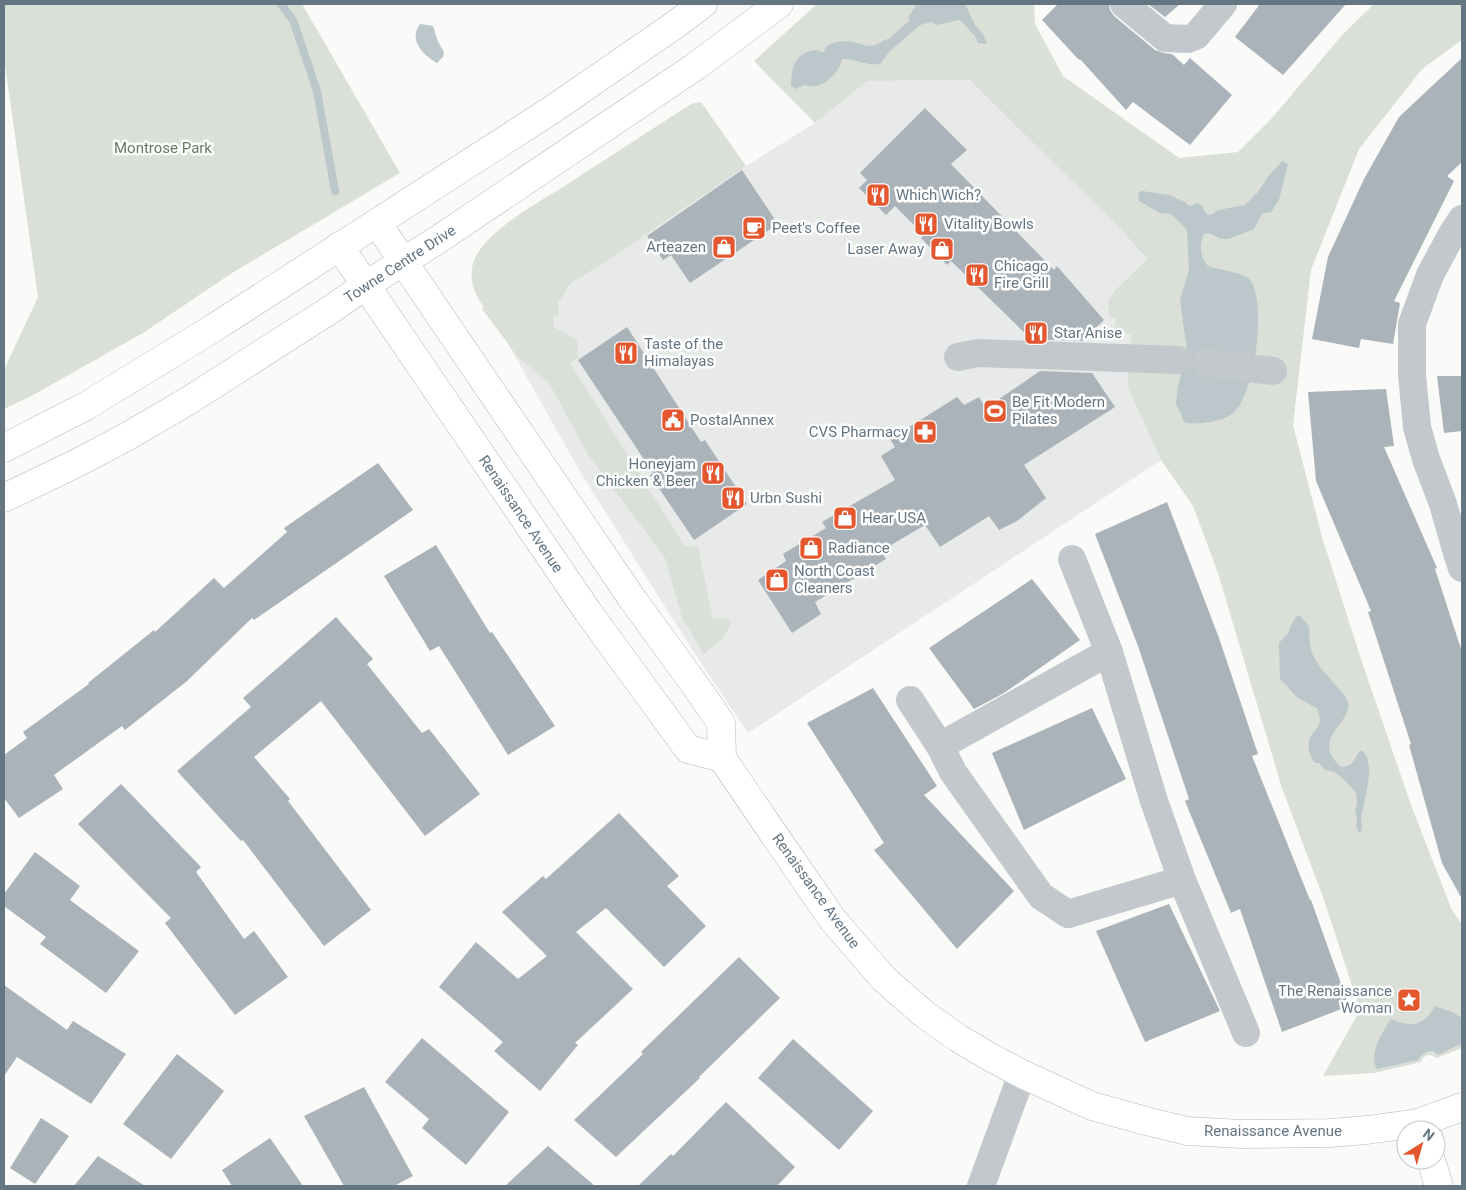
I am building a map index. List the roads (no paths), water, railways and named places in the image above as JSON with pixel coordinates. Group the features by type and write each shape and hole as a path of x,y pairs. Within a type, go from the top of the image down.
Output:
{"street":[{"path":"4,448 95,400 212,329 550,111 703,4"},
{"name":"Towne Centre Drive","path":"4,498 77,464 188,401 448,233 696,66 779,4"},
{"path":"1124,4 1165,38 1188,39 1196,36 1223,4"},
{"path":"1462,219 1430,275 1412,324 1412,375 1417,427 1462,568"},
{"path":"377,223 631,597 721,723 722,758"},
{"name":"Renaissance Avenue","path":"339,246 588,612 688,750 722,758 833,920 884,979 924,1014 966,1043 1022,1074 1092,1106 1146,1121 1187,1130 1241,1134 1330,1133 1396,1128"},
{"path":"958,357 978,353 1178,360"},
{"path":"1206,363 1273,371"},
{"path":"1072,559 1109,652 1154,801 1182,880 1246,1033"},
{"path":"940,746 1109,652"},
{"path":"910,700 940,746 953,772 1041,896 1066,922 1182,880"},
{"path":"981,1186 1022,1074"},
{"name":"Renaissance Avenue","path":"1440,1120 1461,1114"},
{"path":"1433,1170 1439,1186"}],"waterway":[{"path":"281,4 293,20 317,91 335,191"}],"place":[{"name":"Which Wich?","path":"878,195"},
{"name":"Vitality Bowls","path":"926,224"},
{"name":"Peet's Coffee","path":"754,228"},
{"name":"Arteazen","path":"724,247"},
{"name":"Laser Away","path":"942,249"},
{"name":"Chicago Fire Grill","path":"977,275"},
{"name":"Star Anise","path":"1036,333"},
{"name":"Taste of the Himalayas","path":"626,353"},
{"name":"Be Fit Modern Pilates","path":"995,411"},
{"name":"PostalAnnex","path":"673,420"},
{"name":"CVS Pharmacy","path":"925,432"},
{"name":"Honeyjam Chicken & Beer","path":"713,473"},
{"name":"Urbn Sushi","path":"733,498"},
{"name":"Hear USA","path":"845,518"},
{"name":"Radiance","path":"811,548"},
{"name":"North Coast Cleaners","path":"777,580"},
{"name":"The Renaissance Woman","path":"1409,1000"}],"park label":[{"name":"Montrose Park","path":"163,148"}]}
